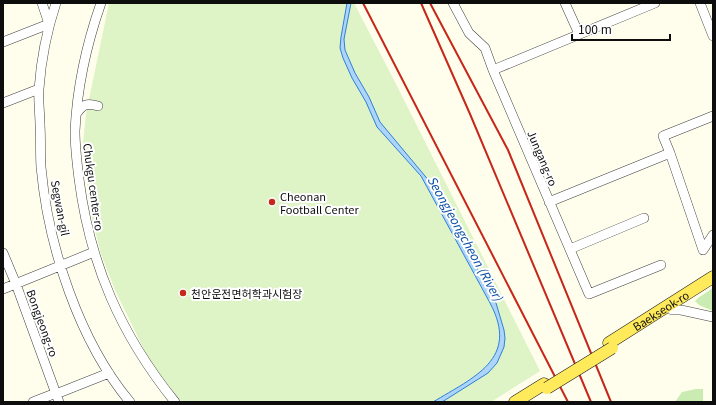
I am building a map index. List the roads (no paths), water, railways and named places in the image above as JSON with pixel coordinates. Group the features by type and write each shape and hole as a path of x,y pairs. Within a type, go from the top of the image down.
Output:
{"main road":[{"name":"Baekseok-ro","path":"610,345 713,277"},
{"name":"Baekseok-ro","path":"610,345 672,310 686,306 713,285"},
{"path":"516,402 545,386 610,345"}],"street":[{"path":"3,42 49,24 42,3"},
{"name":"Segwan-gil","path":"56,3 49,24 39,89 41,167 48,216 69,293 84,328 109,373 130,402"},
{"name":"Chukgu center-ro","path":"101,3 83,68 75,132 83,209 94,252 109,296 119,317 151,371 175,402"},
{"name":"Jungang-ro","path":"454,3 469,33 485,48 549,202 670,153"},
{"path":"564,3 579,34"},
{"path":"493,70 655,3"},
{"path":"700,3 712,32"},
{"path":"3,103 39,89"},
{"path":"77,113 82,106 88,103 98,106"},
{"path":"713,116 662,136 670,153 703,250 713,235"},
{"path":"549,202 589,294 661,265"},
{"path":"570,249 644,218"},
{"path":"3,289 94,252"},
{"name":"Bongjeong-ro","path":"3,253 16,284 57,396"},
{"path":"686,306 713,317"},
{"path":"33,402 57,396 109,373"}],"water":[{"path":"347,3 351,3 344,39 345,50 355,73 369,97 380,122 430,182 496,303 504,330 504,347 497,363 488,373 442,402 433,402 463,384 488,364 496,352 500,339 498,322 490,303 421,176 377,127 366,102 352,78 340,48"}],"railway":[{"path":"363,3 568,402"},
{"path":"421,3 470,114 591,402"},
{"path":"430,3 508,150 611,402"}],"place":[{"name":"Cheonan Football Center","path":"272,202"},
{"name":"천안운전면허학과시험장","path":"183,293"}],"water label":[{"name":"Seongjeongcheon (River)","path":"466,238"}]}
